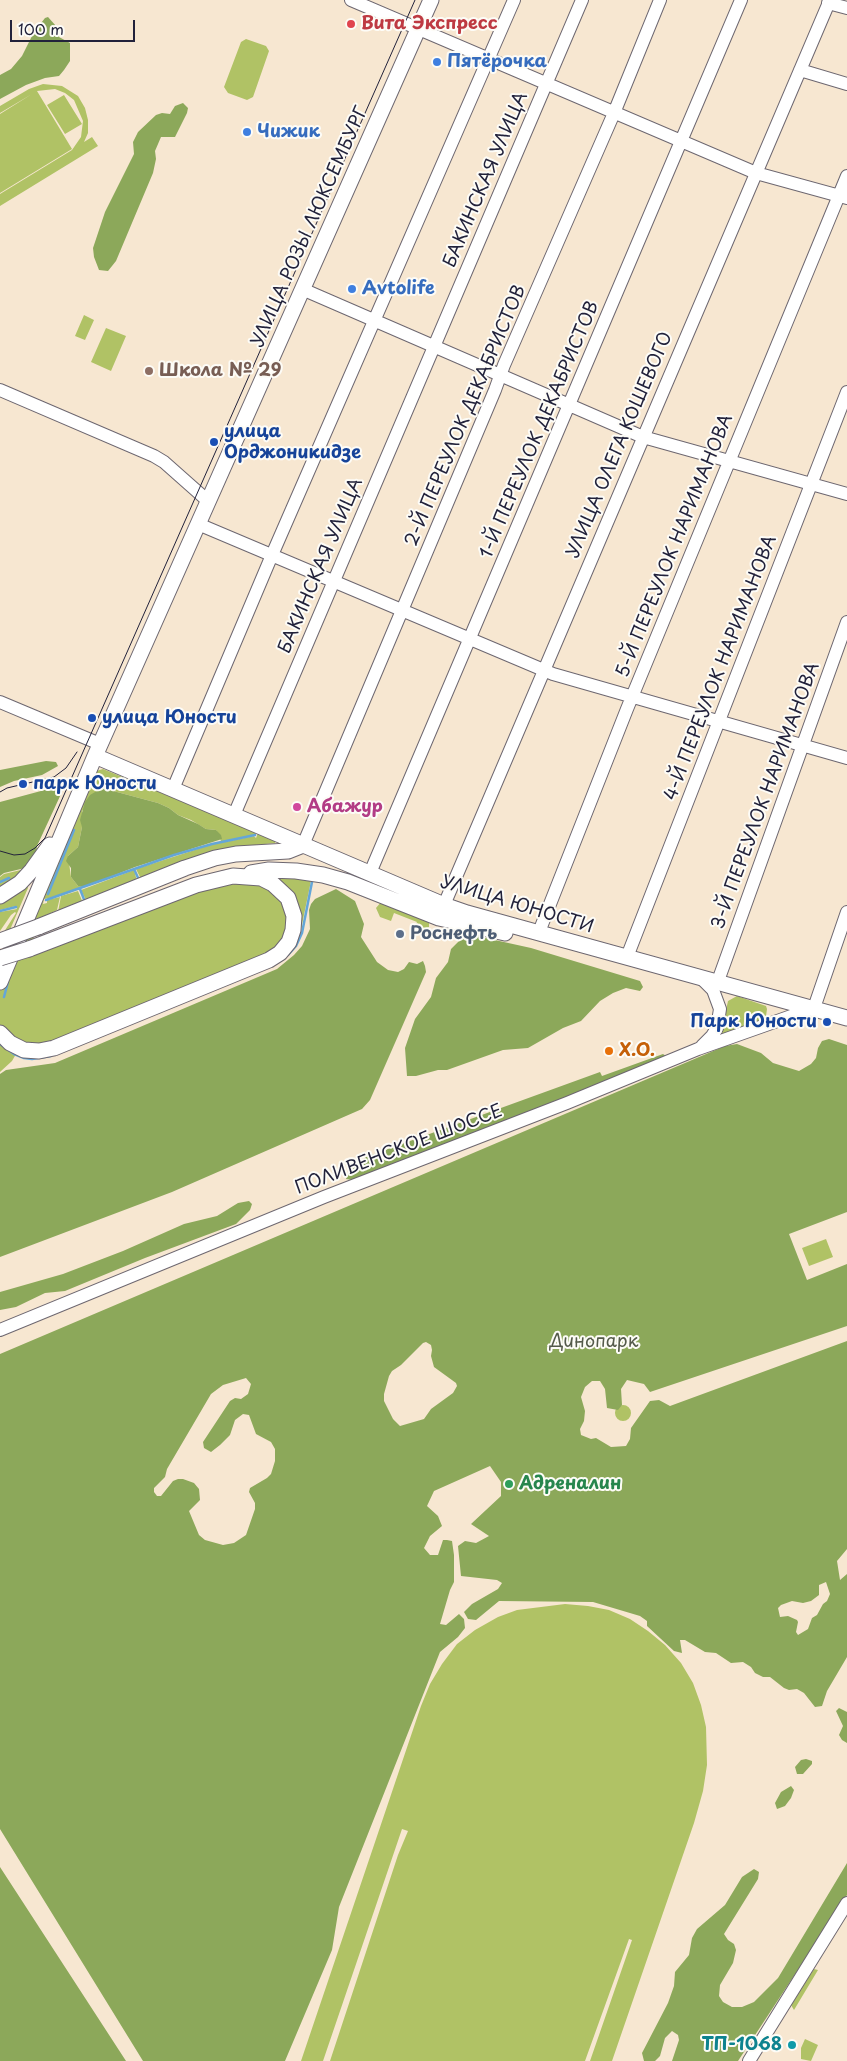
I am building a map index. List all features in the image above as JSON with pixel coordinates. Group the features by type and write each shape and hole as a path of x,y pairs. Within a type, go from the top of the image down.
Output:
{"main road":[{"name":"УЛИЦА РОЗЫ ЛЮКСЕМБУРГ","path":"88,770 431,0"},
{"name":"УЛИЦА ЮНОСТИ","path":"97,750 173,789 444,905 847,1018"},
{"path":"0,896 20,882 46,852 88,770"},
{"path":"0,982 88,770"},
{"path":"0,941 215,858 236,854 288,851 303,845"},
{"name":"УЛИЦА ЮНОСТИ","path":"0,958 29,949 196,886 233,876 269,870 323,875 348,882 439,918 535,940 627,957"},
{"path":"0,1033 10,1043 24,1050 46,1050 275,957 285,948 293,930 294,916 288,898 279,887 267,880 233,876"}],"street":[{"path":"351,0 756,173 843,197"},
{"path":"173,789 272,555 514,0"},
{"name":"БАКИНСКАЯ УЛИЦА","path":"234,815 582,0"},
{"name":"2-Й ПЕРЕУЛОК ДЕКАБРИСТОВ","path":"303,845 501,375 614,113 660,0"},
{"name":"1-Й ПЕРЕУЛОК ДЕКАБРИСТОВ","path":"370,873 471,640 568,404 682,142 741,0"},
{"path":"829,1 847,8"},
{"name":"УЛИЦА ОЛЕГА КОШЕВОГО","path":"444,905 829,1"},
{"path":"800,70 847,84"},
{"name":"5-Й ПЕРЕУЛОК НАРИМАНОВА","path":"539,932 632,697 729,462 843,197 847,176"},
{"path":"302,289 643,437 847,494"},
{"path":"0,390 154,456 164,462 208,502"},
{"name":"4-Й ПЕРЕУЛОК НАРИМАНОВА","path":"627,957 847,392"},
{"path":"198,524 544,670 847,758"},
{"name":"3-Й ПЕРЕУЛОК НАРИМАНОВА","path":"718,982 847,622"},
{"name":"УЛИЦА ЮНОСТИ","path":"0,702 97,750"},
{"path":"814,1008 847,912"},
{"path":"698,1049 712,1036 719,1018 720,1008 713,990 700,977"},
{"name":"ПОЛИВЕНСКОЕ ШОССЕ","path":"0,1330 309,1203 698,1049 814,1008"},
{"path":"749,2061 847,1903"}],"green space":[{"path":"48,17 56,26 59,37 70,43 70,61 59,76 45,78 26,85 0,99 0,75 11,69 22,56 34,32 45,18"},
{"path":"246,39 266,46 269,51 253,97 247,100 228,93 224,87 241,42"},
{"path":"43,84 62,86 78,96 85,108 88,120 88,133 84,142 92,137 98,146 0,206 0,194 72,150 81,137 83,121 74,100 65,93 55,89 37,91 72,149 0,193 0,114 32,94 0,113 0,106 29,89"},
{"path":"64,95 82,124 65,134 47,105"},
{"path":"183,103 188,108 187,113 175,137 161,137 155,151 156,159 153,173 116,261 108,271 99,270 93,248 105,212 134,154 133,142 138,132 156,115 162,113 170,114 175,106"},
{"path":"84,315 94,320 85,340 75,336"},
{"path":"106,328 126,336 111,371 91,362"},
{"path":"46,761 56,762 58,766 42,775 14,781 0,787 0,770"},
{"path":"103,769 256,832 255,835 219,842 221,841 216,830 206,829 178,815 169,808 158,803 102,788 82,811 82,827 78,847 68,856 71,877 78,886 87,886 60,896 44,899 43,904 47,903 47,900 60,897 57,910 43,917 24,959 197,892 244,882 261,884 283,899 289,929 276,950 53,1043 32,1047 3,1031 0,1025 0,991 96,771"},
{"path":"52,788 61,794 37,846 36,855 25,868 4,873 0,876 0,802"},
{"path":"102,788 158,803 206,829 216,830 222,839 135,867 87,886 78,886 71,877 71,868 66,861 68,856 78,847 82,827 80,820 85,802 90,795"},
{"path":"258,833 276,840 275,843 236,847 141,879 136,869 210,845 254,836 256,838"},
{"path":"25,869 0,890 0,883 9,879 0,882 0,877 4,874"},
{"path":"134,870 137,881 87,902 81,890"},
{"path":"274,874 300,876 310,878 311,881 299,939 293,949 282,959 263,969 58,1053 34,1057 16,1054 12,1061 0,1072 0,1039 18,1052 27,1054 48,1053 269,963 281,956 291,945 297,934 298,909 292,894 282,883 274,879"},
{"path":"27,885 28,888 9,932 2,935 16,913 11,915 0,931 0,912 17,909 16,906 0,910 0,901"},
{"path":"336,889 355,901 364,924 361,937 377,962 388,970 398,972 404,969 409,962 417,964 423,961 426,972 370,1100 362,1109 172,1192 0,1257 0,1074 6,1070 55,1063 277,969 302,946 310,929 309,910 311,904 315,899"},
{"path":"78,891 83,903 58,912 61,896"},
{"path":"381,902 427,920 429,927 420,934 413,931 417,922 394,913 391,921 380,917 376,908"},
{"path":"472,935 531,948 640,981 643,987 640,991 626,988 613,993 600,1001 581,1021 563,1028 528,1048 503,1050 447,1070 407,1076 405,1048 415,1019 431,997 436,978 448,962 451,949 464,936"},
{"path":"737,996 766,1006 766,1016 753,1024 720,1037 728,1001"},
{"name":"Динопарк","path":"829,1039 847,1045 847,1212 789,1234 807,1280 847,1264 847,1326 650,1392 644,1384 627,1380 621,1389 622,1405 618,1410 607,1408 605,1389 600,1381 592,1381 585,1387 581,1397 585,1411 584,1421 580,1429 581,1435 591,1439 596,1438 611,1447 626,1446 630,1439 631,1428 650,1401 659,1400 670,1406 847,1341 847,1549 837,1561 840,1580 847,1574 847,1657 827,1691 822,1706 815,1707 804,1693 797,1689 789,1690 784,1688 770,1677 763,1677 755,1673 751,1667 743,1662 731,1663 716,1653 705,1652 685,1640 680,1640 682,1653 674,1651 647,1626 647,1621 640,1616 593,1602 499,1601 476,1620 468,1619 464,1612 472,1604 498,1589 502,1583 497,1580 461,1576 458,1546 465,1541 476,1543 489,1536 471,1524 501,1496 501,1482 490,1466 434,1491 427,1506 438,1516 442,1526 430,1536 424,1548 430,1555 438,1555 443,1540 452,1541 454,1555 454,1582 440,1624 446,1625 459,1614 464,1619 465,1628 458,1637 440,1652 339,1907 332,1950 285,2061 143,2061 0,1829 0,1354 725,1046 737,1044 761,1053 773,1063 799,1071 811,1064 816,1058 822,1041","holes":["426,1342 431,1345 434,1367 456,1383 457,1386 453,1393 431,1409 424,1419 400,1426 393,1419 384,1401 389,1376 392,1371","246,1378 251,1384 248,1394 241,1399 235,1398 230,1401 203,1442 204,1448 211,1452 220,1445 230,1435 235,1420 243,1414 249,1415 256,1434 271,1442 275,1449 275,1461 271,1474 250,1488 249,1492 255,1503 255,1509 246,1535 234,1543 223,1545 205,1540 199,1535 189,1511 200,1500 199,1489 194,1483 178,1479 173,1481 161,1496 157,1496 154,1492 154,1488 165,1477 167,1469 211,1394 223,1385","826,1582 830,1594 817,1615 812,1618 808,1629 798,1635 796,1632 797,1620 788,1616 780,1617 778,1608 792,1601 803,1603 811,1601 819,1595 819,1585"]},
{"path":"663,1054 666,1056 665,1059 353,1180 346,1179 348,1173 366,1157 600,1072 602,1076"},
{"path":"249,1201 252,1204 250,1210 236,1224 145,1258 65,1291 45,1293 16,1307 0,1310 0,1292 63,1274 123,1251 184,1224 217,1216 238,1203"},
{"path":"826,1239 833,1257 809,1266 802,1248"},
{"path":"623,1405 629,1407 631,1413 629,1419 623,1421 617,1419 615,1413 617,1407"},
{"path":"565,1604 609,1610 630,1619 665,1645 681,1663 693,1683 706,1727 707,1765 703,1791 694,1823 612,2061 590,2061 632,1940 629,1939 585,2061 330,2061 398,1855 408,1831 402,1829 323,2061 301,2061 430,1684 457,1644 475,1630 498,1617 517,1610"},
{"path":"839,1708 847,1712 847,1743 839,1735 843,1726 836,1711"},
{"path":"801,1760 812,1761 812,1764 803,1774 797,1774 795,1767"},
{"path":"791,1786 794,1790 791,1798 785,1806 777,1809 775,1803 781,1792"},
{"path":"847,1863 847,1895 738,2061 672,2061 679,2040 678,2035 672,2031 665,2038 660,2056 655,2061 644,2061 642,2053 668,2003 674,1986 675,1972 689,1955 692,1938 697,1929 725,1905 742,1877 754,1869 759,1872 758,1879 724,1934 734,1944 736,1950 733,1963 720,1985 719,1996 723,2002 732,2007 742,2007 754,2002 778,1978"},
{"path":"0,1867 126,2061 0,2061"},
{"path":"814,1969 818,1970 794,2010 791,2005"},
{"path":"805,2039 818,2045 811,2061 801,2059 801,2048"}],"waterway":[{"path":"48,894 74,830"},
{"path":"46,900 174,855 212,844 255,835"},
{"path":"134,869 139,880"},
{"path":"0,882 9,878"},
{"path":"288,955 296,946 302,933 312,882"},
{"path":"80,889 85,902"},
{"path":"0,911 16,907"},
{"path":"4,997 8,982"},
{"path":"0,1044 14,1054 24,1058 32,1059 51,1056"}],"tram line":[{"path":"0,851 14,855 25,854 35,848 45,838 415,0"},
{"path":"0,792 7,788 54,777 66,768 77,752"}],"place":[{"name":"Вита Экспресс","path":"351,24"},
{"name":"Пятёрочка","path":"437,62"},
{"name":"Чижик","path":"247,132"},
{"name":"Avtolife","path":"352,289"},
{"name":"Школа № 29","path":"149,371"},
{"name":"улица Орджоникидзе","path":"214,442"},
{"name":"улица Юности","path":"92,718"},
{"name":"парк Юности","path":"23,784"},
{"name":"Абажур","path":"297,807"},
{"name":"Роснефть","path":"400,934"},
{"name":"Парк Юности","path":"827,1022"},
{"name":"Х.О.","path":"609,1051"},
{"name":"Адреналин","path":"509,1484"},
{"name":"ТП-1068","path":"792,2045"}]}
